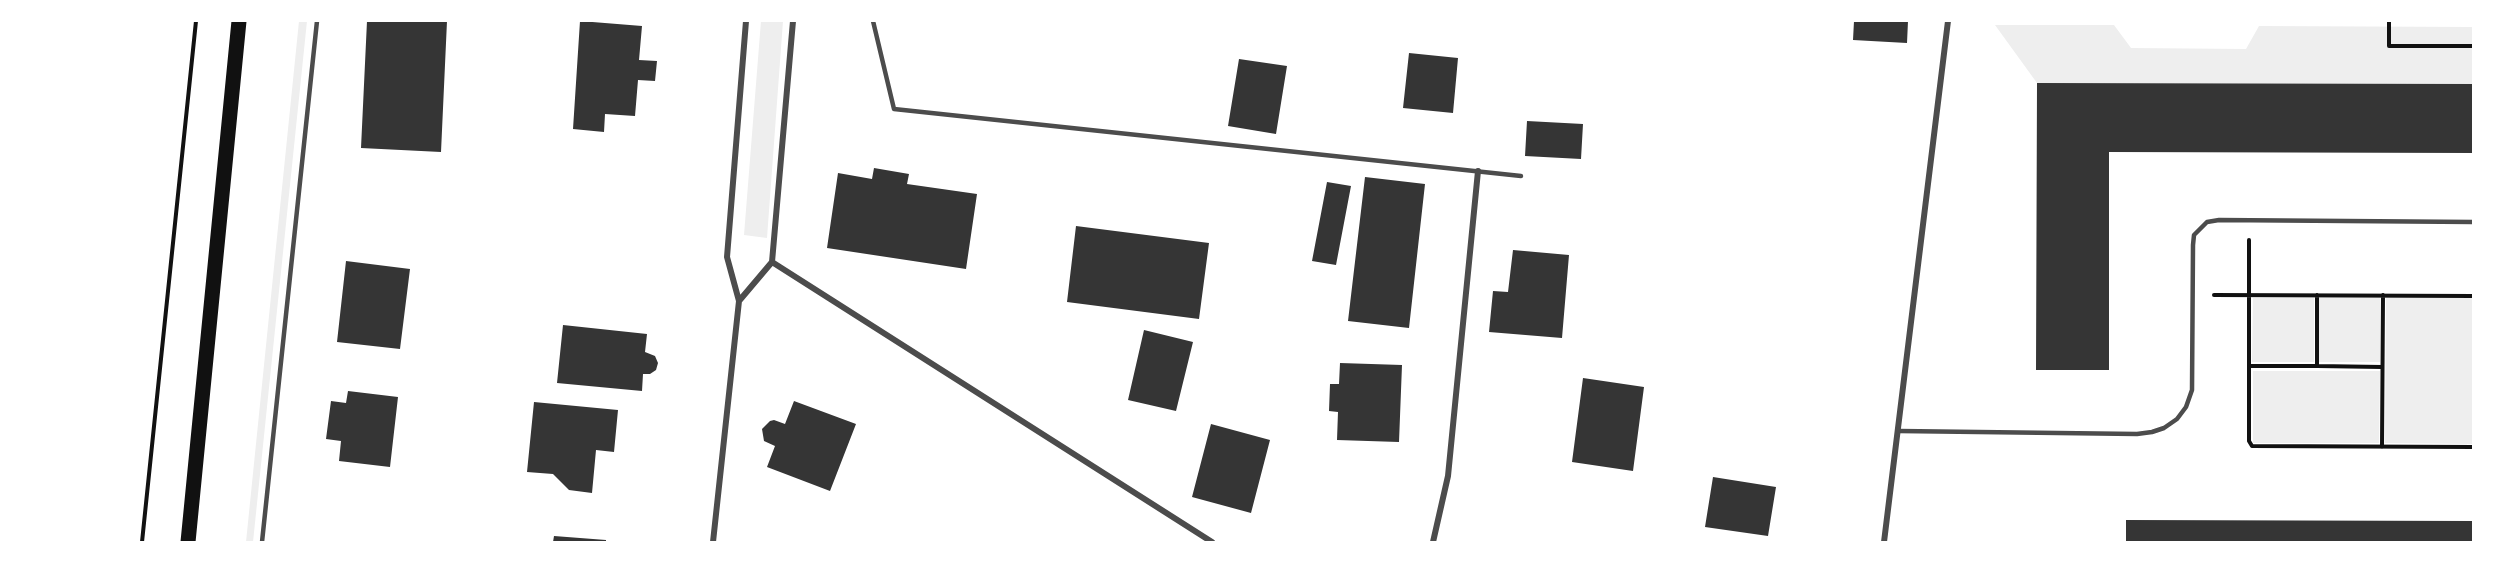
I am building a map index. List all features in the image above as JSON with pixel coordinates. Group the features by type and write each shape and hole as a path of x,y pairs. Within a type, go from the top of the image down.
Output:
{"main road":[{"path":"188,542 239,21"}],"street":[{"path":"713,542 739,302 728,257 746,21"},
{"path":"739,302 772,262 793,21"},
{"path":"1884,542 1948,21"},
{"path":"1433,542 1448,476 1478,171"},
{"path":"772,262 1212,542"}],"lane":[{"path":"262,542 317,21"},
{"path":"873,21 894,109 1521,176"},
{"path":"1899,431 2137,434 2164,428 2177,419 2186,407 2192,390 2193,245 2194,235 2207,222 2219,220 2473,222"}],"path":[{"path":"142,542 196,21"},
{"path":"2389,21 2388,46 2473,46"},
{"path":"2249,220 2249,441 2252,446 2473,447"},
{"path":"2192,295 2473,296"},
{"path":"2317,295 2317,366"},
{"path":"2382,447 2383,295"},
{"path":"2249,366 2382,367"}],"shaded area":[{"path":"299,21 307,21 253,542 246,542"},
{"path":"761,21 783,21 767,238 744,235"},
{"path":"1995,25 2114,25 2131,48 2246,49 2259,26 2473,27 2473,84 2037,83"},
{"path":"2253,298 2314,298 2314,362 2252,362"},
{"path":"2319,298 2380,298 2380,362 2319,362"},
{"path":"2386,298 2473,298 2473,444 2385,443"},
{"path":"2253,371 2380,371 2379,443 2253,443"}],"building":[{"path":"367,21 447,21 441,152 361,148"},
{"path":"580,21 642,26 639,60 657,61 655,81 638,80 635,116 605,114 604,132 573,129"},
{"path":"1854,21 1908,21 1907,43 1853,40"},
{"path":"1409,53 1458,58 1453,113 1403,108"},
{"path":"1239,59 1287,66 1276,134 1228,126"},
{"path":"2037,83 2473,84 2473,153 2109,152 2109,370 2036,370"},
{"path":"1527,121 1583,124 1581,159 1525,156"},
{"path":"874,168 909,174 907,184 977,194 966,269 827,248 838,173 872,179"},
{"path":"1365,177 1425,184 1409,328 1348,321"},
{"path":"1327,182 1351,186 1336,265 1312,261"},
{"path":"1076,226 1209,243 1199,319 1067,302"},
{"path":"1513,250 1569,255 1562,338 1489,332 1493,291 1508,292"},
{"path":"346,261 410,269 400,349 337,342"},
{"path":"563,325 647,334 645,352 655,356 658,363 656,370 650,374 643,374 642,391 557,383"},
{"path":"1144,330 1193,342 1176,411 1128,400"},
{"path":"1340,363 1402,365 1399,442 1337,440 1338,412 1329,411 1330,384 1339,384"},
{"path":"1583,378 1644,387 1633,471 1572,462"},
{"path":"348,391 398,397 390,467 339,461 341,441 326,439 331,401 346,403"},
{"path":"794,401 856,424 830,491 767,467 775,446 764,441 762,429 774,420 785,424"},
{"path":"534,402 618,410 614,452 596,450 592,493 569,490 553,474 527,472"},
{"path":"1211,424 1270,440 1251,513 1192,497"},
{"path":"1713,477 1776,487 1768,536 1705,527"},
{"path":"2126,520 2472,521 2473,542 2126,542"},
{"path":"554,536 606,540 606,542 553,542"}]}
